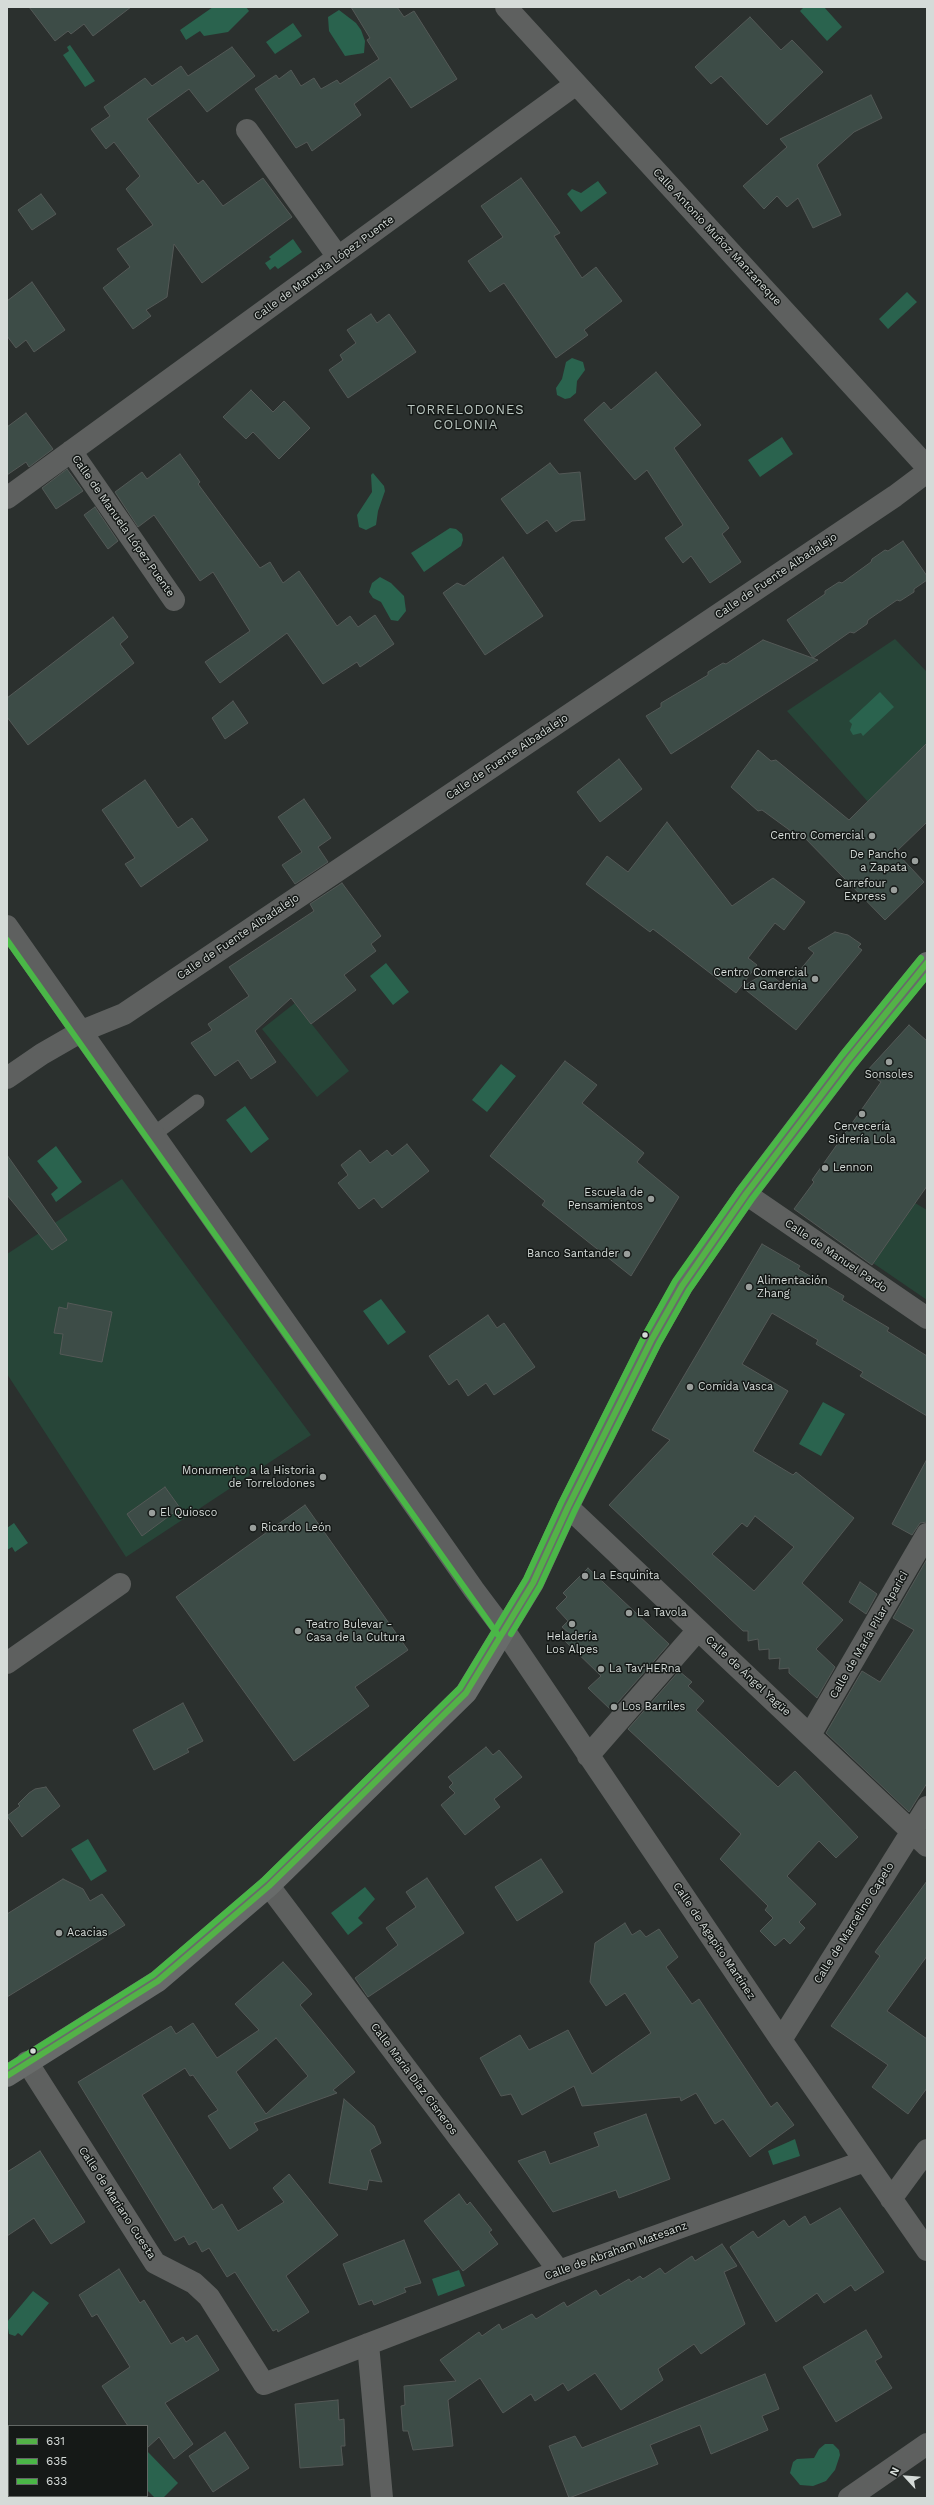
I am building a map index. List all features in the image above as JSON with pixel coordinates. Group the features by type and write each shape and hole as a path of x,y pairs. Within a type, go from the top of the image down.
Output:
{"main road":[{"path":"7,2076 158,1981 268,1886 466,1693 533,1583 568,1507 652,1338 682,1286 746,1194 848,1060 927,964"}],"street":[{"name":"Calle Antonio Muñoz Manzaneque","path":"506,7 927,467"},
{"name":"Calle de Manuela López Puente","path":"7,498 576,84"},
{"path":"247,130 338,257"},
{"name":"Calle de Manuela López Puente","path":"71,451 174,600"},
{"name":"Calle de Fuente Albadalejo","path":"7,1078 42,1054 82,1032 124,1014 895,496 927,472"},
{"name":"Calle de Agapito Martínez","path":"7,926 474,1590 504,1630 781,2040 927,2250"},
{"name":"Calle de Manuel Pardo","path":"746,1194 927,1318"},
{"name":"Calle de Ángel Yagüe","path":"568,1507 919,1839"},
{"name":"Calle de María Pilar Aparici","path":"810,1735 927,1534"},
{"path":"7,1663 120,1584"},
{"path":"588,1756 698,1630"},
{"name":"Calle de Marcelino Capelo","path":"781,2040 919,1839 927,1807"},
{"name":"Calle María Díaz Cisneros","path":"268,1886 559,2272"},
{"name":"Calle de Mariano Cuesta","path":"27,2062 155,2263 194,2283 209,2297 264,2384"},
{"path":"891,2199 927,2150"},
{"name":"Calle de Abraham Matesanz","path":"264,2384 559,2272 865,2161"},
{"path":"368,2344 382,2498"},
{"path":"849,2498 927,2444"}],"lane":[{"path":"154,1134 197,1102"}],"shaded area":[{"path":"213,7 246,7 249,11 228,32 204,36 200,31 186,40 180,30"},
{"path":"804,7 824,7 842,27 827,41 800,11"},
{"path":"339,10 356,23 361,30 365,41 364,53 345,56 329,31 328,17"},
{"path":"293,23 302,36 275,54 266,42"},
{"path":"70,45 95,81 85,87 63,55 69,51 67,47"},
{"path":"598,181 607,193 581,212 567,194 572,189 581,193"},
{"path":"293,239 302,252 278,269 275,266 270,270 265,263 271,259 269,257"},
{"path":"907,292 917,302 888,329 879,319"},
{"path":"572,358 583,362 585,370 577,381 576,393 570,398 565,399 557,395 556,388 562,379 566,362"},
{"path":"782,437 793,454 760,477 748,460"},
{"path":"373,473 384,486 385,491 378,511 376,525 366,530 359,527 357,515 372,492 371,475"},
{"path":"450,528 456,529 462,534 463,540 461,546 424,572 411,553"},
{"path":"380,577 391,583 404,596 406,611 398,621 391,620 381,602 373,598 369,592 372,583"},
{"path":"895,639 927,672 927,744 868,802 787,711"},
{"path":"880,692 894,707 863,736 861,733 853,735 850,730 852,724 849,721"},
{"path":"386,963 409,992 393,1005 370,976"},
{"path":"295,1003 349,1071 317,1097 262,1029"},
{"path":"501,1064 516,1076 487,1112 472,1100"},
{"path":"245,1106 269,1139 251,1153 226,1120"},
{"path":"56,1146 82,1182 56,1202 51,1194 58,1188 37,1161"},
{"path":"122,1179 311,1435 126,1557 7,1374 7,1254"},
{"path":"915,1203 927,1210 927,1300 873,1263"},
{"path":"381,1299 406,1332 388,1345 363,1311"},
{"path":"823,1402 845,1414 821,1456 799,1444"},
{"path":"14,1523 28,1543 15,1552 12,1547 7,1550 7,1528"},
{"path":"88,1839 107,1871 91,1881 71,1849"},
{"path":"365,1887 375,1899 358,1918 363,1923 348,1935 331,1913"},
{"path":"795,2139 800,2156 773,2165 768,2151"},
{"path":"459,2270 465,2286 438,2296 432,2279"},
{"path":"33,2291 49,2303 22,2336 18,2333 15,2336 9,2334 7,2322"},
{"path":"825,2444 833,2444 839,2450 840,2455 835,2470 826,2481 813,2486 800,2485 790,2473 793,2462 797,2459 814,2458 819,2449"},
{"path":"148,2452 178,2483 163,2498 155,2498 148,2491"}],"building":[{"path":"29,7 131,7 93,36 84,24 71,34 68,31 55,41"},
{"path":"351,7 397,7 404,17 414,11 457,79 411,108 390,77 354,104 361,115 312,151 307,142 296,148 255,89 276,75 279,79 291,70 301,86 314,78 321,89 337,80 340,84 379,59 367,40 370,38"},
{"path":"750,17 781,50 792,40 823,72 767,125 721,76 711,84 695,67"},
{"path":"232,47 255,76 207,112 189,89 147,119 198,184 203,180 223,206 263,178 292,217 202,283 174,244 167,297 146,310 151,316 133,329 103,288 130,267 117,249 153,225 126,189 140,176 114,142 106,149 91,129 110,116 104,107 145,78 152,86 181,66 188,76"},
{"path":"871,95 882,118 854,132 817,165 841,215 813,228 798,198 787,207 777,196 764,209 743,186 787,147 780,139"},
{"path":"521,178 560,233 554,236 582,278 596,267 622,301 584,330 588,335 556,358 504,283 490,292 468,261 503,237 481,206"},
{"path":"41,194 56,214 32,230 18,210"},
{"path":"32,282 65,330 34,352 26,340 16,348 7,336 7,301"},
{"path":"371,314 377,323 389,314 416,352 348,398 329,370 343,360 340,355 356,343 347,330"},
{"path":"656,372 701,425 674,448 729,528 722,534 741,562 710,583 691,556 683,563 665,538 683,525 647,470 635,480 584,420 604,402 611,410"},
{"path":"251,390 273,412 284,401 310,428 279,459 253,432 246,439 223,417"},
{"path":"26,413 53,449 29,467 26,462 7,475 7,427"},
{"path":"180,454 200,482 198,484 260,568 270,562 283,583 299,571 337,626 350,616 358,627 375,615 394,644 360,667 357,662 323,684 287,633 220,683 205,662 250,631 213,572 200,581 154,515 138,527 115,492 142,472 147,479"},
{"path":"550,463 559,474 580,472 585,520 572,521 556,532 547,520 527,534 501,499"},
{"path":"67,469 83,491 56,509 42,488"},
{"path":"95,507 118,541 108,549 84,515"},
{"path":"903,541 927,576 927,580 914,589 914,592 900,601 897,600 868,620 867,624 854,633 850,632 813,658 787,620 825,594 825,591 839,582 842,583 885,550 888,551"},
{"path":"503,557 543,616 485,655 443,593 457,583 464,586"},
{"path":"113,617 128,637 120,644 134,663 28,745 7,717 7,698"},
{"path":"763,640 818,660 671,754 646,716 661,707 661,703 708,675 708,672 723,663 726,664"},
{"path":"233,701 248,723 225,739 212,718"},
{"name":"Centro Comercial","path":"927,743 927,822 896,852 924,882 885,920 801,834 799,837 762,810 758,811 731,787 758,750 771,761 776,760 849,820"},
{"path":"619,759 642,789 600,822 577,792"},
{"path":"145,780 178,828 192,818 208,840 141,887 125,864 135,858 102,810"},
{"path":"304,799 331,838 318,847 328,862 295,884 282,865 302,852 278,817"},
{"path":"667,822 732,906 773,878 805,902 784,930 775,923 748,958 757,965 736,993 653,929 650,932 586,884 607,856 628,872"},
{"path":"342,883 381,936 371,944 376,951 344,975 356,990 311,1024 291,998 255,1031 276,1062 251,1079 238,1060 215,1076 191,1043 212,1030 208,1024 249,996 229,967 314,911 310,904"},
{"name":"Centro Comercial La Gardenia","path":"835,932 848,935 861,944 858,947 862,950 796,1030 742,987 767,972 786,987 814,953 808,948"},
{"path":"909,1025 927,1041 927,1186 872,1265 794,1209 814,1182 812,1180 881,1082 866,1072"},
{"path":"565,1061 597,1085 582,1103 644,1153 637,1162 679,1197 631,1276 542,1205 545,1201 490,1156"},
{"path":"407,1144 429,1171 382,1208 374,1198 359,1209 338,1183 348,1175 341,1165 360,1150 370,1163 387,1150 392,1156"},
{"path":"7,1155 67,1240 52,1250 7,1195"},
{"path":"762,1244 800,1266 798,1269 844,1296 842,1300 889,1328 887,1331 927,1356 927,1416 860,1376 863,1372 816,1344 818,1340 772,1313 742,1364 788,1391 753,1451 793,1475 796,1472 854,1518 802,1583 843,1620 816,1649 835,1667 817,1698 789,1673 789,1668 779,1669 780,1658 769,1659 769,1649 759,1650 758,1639 748,1641 748,1631 743,1631 609,1505 670,1440 652,1430","holes":["755,1516 794,1547 754,1591 712,1554 742,1523 747,1527"]},
{"path":"68,1303 112,1312 102,1362 60,1354 63,1334 54,1333 59,1307 67,1309"},
{"path":"488,1315 497,1328 504,1323 535,1367 494,1395 486,1383 468,1396 457,1379 449,1385 429,1356"},
{"path":"927,1459 927,1522 920,1523 912,1535 892,1524"},
{"path":"165,1487 180,1508 142,1536 127,1514"},
{"name":"Teatro Bulevar - Casa de la Cultura","path":"305,1505 408,1650 355,1687 369,1706 294,1761 176,1597"},
{"path":"927,1559 927,1783 909,1812 826,1733 862,1671 880,1682 914,1630 893,1618"},
{"path":"588,1568 669,1644 611,1710 588,1688 601,1676 564,1640 570,1634 562,1627 568,1621 556,1608 567,1597 563,1593"},
{"path":"860,1582 877,1594 866,1614 849,1602"},
{"path":"679,1671 692,1682 688,1686 704,1701 696,1710 778,1787 795,1771 858,1837 836,1858 819,1841 787,1876 816,1904 799,1922 805,1928 790,1944 784,1938 775,1946 760,1931 773,1918 765,1910 768,1906 720,1859 741,1834 628,1729"},
{"path":"183,1703 203,1741 187,1749 189,1752 154,1770 133,1730"},
{"path":"486,1747 493,1755 499,1750 522,1777 494,1799 500,1807 465,1835 441,1805 455,1793 449,1787 453,1783 448,1777"},
{"path":"46,1787 60,1806 22,1837 7,1816 20,1806 18,1804 29,1793 35,1789"},
{"path":"541,1859 563,1892 517,1921 495,1887"},
{"path":"427,1878 464,1933 368,1997 355,1978 398,1945 386,1928 416,1907 406,1892"},
{"name":"Acacias","path":"63,1879 83,1889 90,1901 102,1894 125,1925 7,1997 7,1914"},
{"path":"927,1881 927,1956 887,2011 927,2039 927,2088 908,2114 872,2087 888,2065 831,2026 880,1956 875,1952"},
{"path":"625,1923 632,1935 640,1930 646,1937 659,1929 678,1957 666,1967 692,2004 699,1999 771,2107 777,2102 794,2125 750,2157 723,2119 715,2124 696,2093 681,2101 680,2097 582,2106 574,2086 522,2115 511,2094 501,2096 480,2058 520,2035 529,2050 568,2030 592,2074 651,2033 625,1993 606,2006 590,1982 595,1943"},
{"path":"283,1962 312,1994 300,2005 355,2072 333,2090 337,2093 254,2123 258,2130 230,2149 208,2116 218,2110 193,2075 190,2076 185,2068 142,2095 213,2210 222,2204 238,2231 284,2202 273,2188 289,2174 338,2235 286,2276 309,2312 278,2332 277,2329 273,2331 235,2272 227,2277 209,2248 202,2252 196,2241 189,2245 184,2236 175,2241 78,2082 171,2026 176,2034 193,2023 217,2058 259,2030 235,2004","holes":["276,2038 308,2076 266,2114 236,2072"]},
{"path":"344,2099 374,2126 381,2143 370,2150 382,2182 369,2180 367,2190 329,2183"},
{"path":"646,2114 670,2179 619,2198 616,2190 553,2212 518,2161 545,2151 550,2164 599,2146 594,2133"},
{"path":"40,2151 85,2222 51,2244 34,2218 7,2236 7,2172"},
{"path":"459,2194 467,2205 470,2202 492,2230 489,2232 498,2244 463,2271 424,2221"},
{"path":"840,2208 884,2272 855,2291 851,2285 824,2303 817,2293 776,2322 730,2247 753,2231 758,2238 784,2220 789,2227 805,2216 810,2225"},
{"path":"404,2240 421,2283 404,2288 406,2292 374,2305 372,2300 359,2305 343,2264"},
{"path":"722,2244 737,2266 724,2272 745,2324 701,2354 694,2344 658,2369 663,2380 621,2410 595,2373 568,2391 563,2383 535,2401 531,2394 503,2413 480,2378 448,2400 453,2446 413,2450 408,2431 403,2431 401,2406 405,2405 404,2386 456,2381 440,2360 479,2332 482,2336 499,2324 502,2330 532,2314 536,2319 564,2302 567,2307 596,2290 600,2296 629,2279 631,2282 640,2276 643,2279 660,2268 665,2274 692,2256 695,2261"},
{"path":"119,2269 140,2303 144,2300 171,2344 183,2337 186,2342 197,2335 219,2370 165,2403 193,2444 174,2459 159,2437 148,2447 148,2425 127,2425 102,2386 130,2367 97,2314 92,2317 79,2295"},
{"path":"866,2330 882,2357 875,2361 892,2388 836,2422 803,2367"},
{"path":"765,2374 779,2409 762,2416 768,2430 711,2454 700,2425 650,2445 658,2464 569,2498 549,2446 575,2436 582,2448"},
{"path":"338,2400 339,2420 344,2419 345,2446 341,2446 343,2465 300,2468 295,2404"},
{"path":"225,2432 249,2468 213,2492 189,2456"}],"transit line":[{"name":"635","path":"7,940 498,1635"},
{"name":"633","path":"7,2067 153,1975 264,1880 460,1688 526,1579 561,1503 645,1335 675,1281 740,1189 842,1055 921,958"},
{"name":"631","path":"7,2076 158,1981 269,1886 466,1693 533,1583 568,1507 652,1339 682,1286 746,1194 848,1060 927,963"},
{"name":"635","path":"511,1634 540,1586 575,1510 659,1343 689,1290 752,1199 854,1065 927,976"}],"place":[{"name":"Centro Comercial","path":"872,836"},
{"name":"De Pancho a Zapata","path":"915,861"},
{"name":"Carrefour Express","path":"894,890"},
{"name":"Centro Comercial La Gardenia","path":"815,979"},
{"name":"Sonsoles","path":"889,1062"},
{"name":"Cervecería Sidrería Lola","path":"862,1114"},
{"name":"Lennon","path":"825,1168"},
{"name":"Escuela de Pensamientos","path":"651,1199"},
{"name":"Banco Santander","path":"627,1254"},
{"name":"Alimentación Zhang","path":"749,1287"},
{"name":"Comida Vasca","path":"690,1387"},
{"name":"Monumento a la Historia de Torrelodones","path":"323,1477"},
{"name":"El Quiosco","path":"152,1513"},
{"name":"Ricardo León","path":"253,1528"},
{"name":"La Esquinita","path":"585,1576"},
{"name":"La Tavola","path":"629,1613"},
{"name":"Heladería Los Alpes","path":"572,1624"},
{"name":"Teatro Bulevar - Casa de la Cultura","path":"298,1631"},
{"name":"La Tav'HERna","path":"601,1669"},
{"name":"Los Barriles","path":"614,1707"},
{"name":"Acacias","path":"59,1933"}],"district":[{"name":"TORRELODONES COLONIA","path":"466,418"}]}
